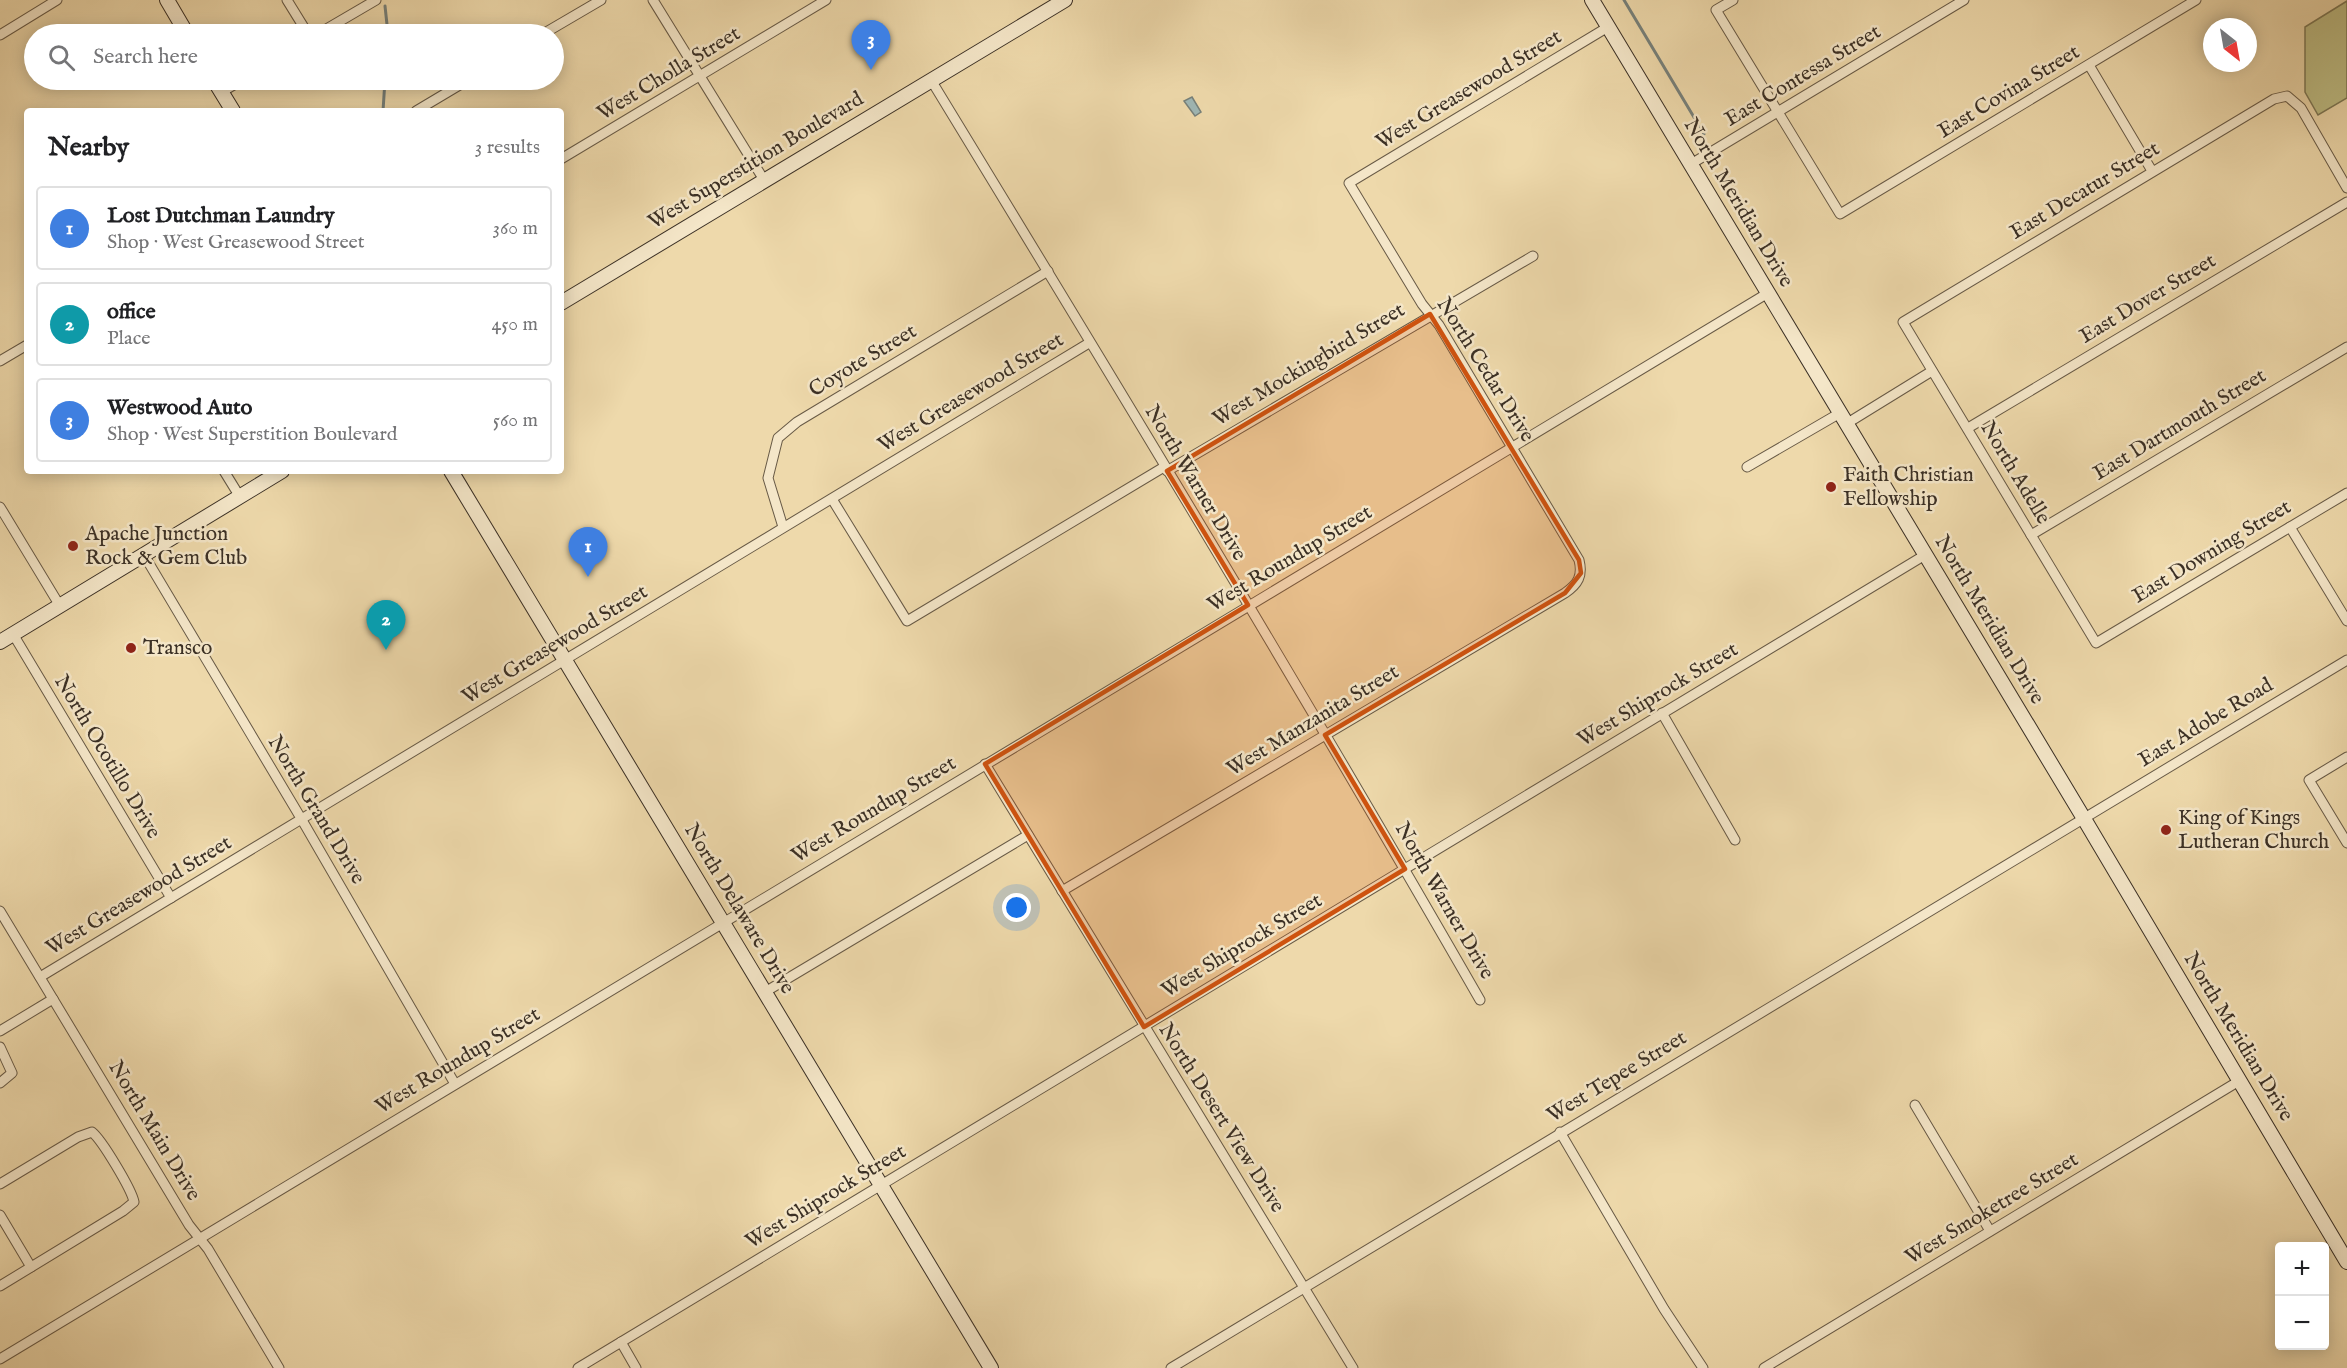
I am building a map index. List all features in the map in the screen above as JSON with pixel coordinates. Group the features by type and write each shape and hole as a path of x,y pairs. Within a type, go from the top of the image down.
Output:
{"street":[{"path":"0,35 57,0"},
{"path":"167,0 181,24"},
{"path":"287,0 302,24"},
{"path":"335,24 376,0"},
{"path":"560,24 601,0"},
{"path":"653,0 764,180"},
{"name":"West Cholla Street","path":"564,157 826,0"},
{"name":"North Meridian Drive","path":"1592,0 2347,1262"},
{"path":"1733,0 1716,10 1778,112"},
{"name":"East Contessa Street","path":"1690,164 1964,0"},
{"name":"East Covina Street","path":"1778,112 1840,214 2196,0"},
{"name":"West Superstition Boulevard","path":"564,301 1060,1"},
{"name":"West Greasewood Street","path":"1349,183 1608,27"},
{"path":"2088,66 2152,171"},
{"name":"North Warner Drive","path":"931,80 1248,605 1480,999"},
{"path":"220,90 231,108"},
{"path":"421,108 451,90"},
{"name":"East Decatur Street","path":"1903,322 2274,99 2288,96 2301,108 2347,188"},
{"name":"North Cedar Drive","path":"1349,183 1512,446 1579,560 1580,579"},
{"name":"East Dover Street","path":"1968,428 2347,202"},
{"name":"West Mockingbird Street","path":"832,499 907,621 1533,256"},
{"name":"Coyote Street","path":"783,527 768,478 778,438 797,422 1048,271"},
{"name":"West Roundup Street","path":"0,1359 1768,293"},
{"name":"North Adelle","path":"1903,322 2096,643"},
{"name":"West Greasewood Street","path":"40,977 1089,343"},
{"path":"0,361 24,347"},
{"name":"East Dartmouth Street","path":"2031,535 2347,347"},
{"path":"1747,467 1932,371"},
{"path":"226,474 240,497"},
{"path":"0,642 277,474"},
{"name":"North Delaware Drive","path":"453,474 991,1368"},
{"name":"East Downing Street","path":"2096,643 2347,493"},
{"path":"0,507 60,606"},
{"path":"2290,527 2347,621"},
{"name":"North Grand Drive","path":"144,555 302,820 455,1084"},
{"name":"West Shiprock Street","path":"578,1368 1925,555"},
{"name":"West Manzanita Street","path":"1062,891 1565,593 1580,579"},
{"name":"North Ocotillo Drive","path":"13,634 171,898"},
{"name":"East Adobe Road","path":"2083,818 2347,660"},
{"path":"1662,713 1735,840"},
{"path":"2347,757 2309,780 2347,843"},
{"name":"North Desert View Drive","path":"985,764 1353,1368"},
{"name":"West Tepee Street","path":"1170,1368 2083,818"},
{"path":"765,992 1028,835"},
{"name":"North Main Drive","path":"0,911 189,1225 200,1238 279,1368"},
{"path":"0,1031 53,999"},
{"path":"0,1047 12,1073 0,1083"},
{"name":"West Smoketree Street","path":"1764,1368 2239,1081"},
{"path":"1915,1104 1990,1231"},
{"path":"0,1184 78,1137 92,1132 130,1190 134,1202 0,1286"},
{"path":"1560,1132 1664,1309 1702,1368"},
{"path":"0,1215 31,1267"},
{"path":"621,1342 636,1368"}],"highlighted area":[{"path":"1430,314 1579,560 1581,573 1565,593 1325,735 1405,869 1144,1027 985,764 1248,605 1167,471"}],"green space":[{"path":"2347,1 2347,98 2318,115 2305,92 2305,27"}],"water":[{"path":"1192,97 1201,112 1195,116 1184,101"}],"waterway":[{"path":"1624,0 1704,134"},
{"path":"385,6 387,24"},
{"path":"383,108 384,90"}],"place":[{"name":"Westwood Auto","path":"871,70"},
{"name":"Faith Christian Fellowship","path":"1831,487"},
{"name":"Apache Junction Rock & Gem Club","path":"73,546"},
{"name":"Lost Dutchman Laundry","path":"588,577"},
{"name":"Transco","path":"131,648"},
{"name":"office","path":"386,650"},
{"name":"King of Kings Lutheran Church","path":"2166,830"}]}
